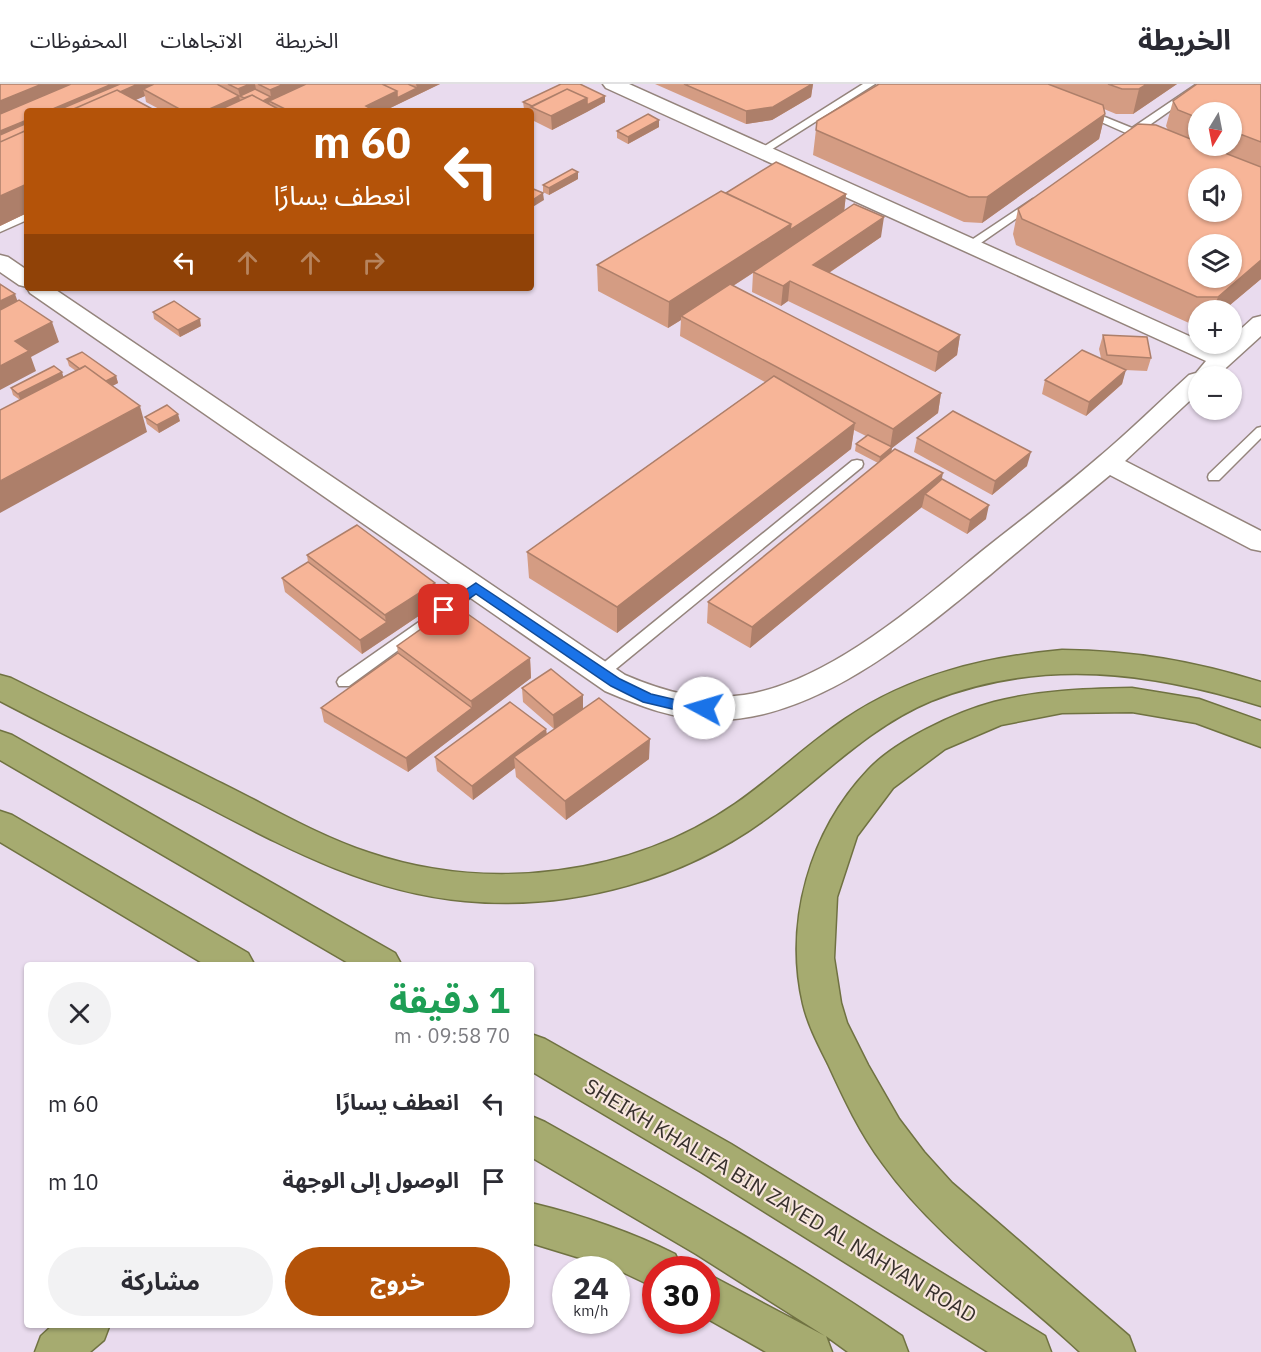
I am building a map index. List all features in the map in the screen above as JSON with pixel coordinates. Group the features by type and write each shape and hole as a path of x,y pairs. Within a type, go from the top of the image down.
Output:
{"highway":[{"path":"0,687 311,844 369,867 419,879 474,886 526,888 586,881 647,865 701,842 746,815 835,743 868,720 905,698 946,681 1032,664 1127,662 1213,678 1261,694"},
{"path":"1113,1352 935,1195 873,1116 826,1018 815,967 815,919 823,877 836,840 873,787 901,760 943,734 985,717 1011,709 1083,698 1135,700 1182,708 1261,734"},
{"path":"0,744 379,962"},
{"path":"0,825 232,962"},
{"name":"SHEIKH KHALIFA BIN ZAYED AL NAHYAN ROAD","path":"534,1053 716,1158 1029,1352"},
{"path":"534,1137 702,1234 886,1352"},
{"path":"534,1224 576,1234 642,1259"},
{"path":"723,1303 810,1352"},
{"path":"57,1352 84,1328"}],"street":[{"path":"613,84 1221,359"},
{"path":"0,262 24,278"},
{"path":"42,291 615,683 648,698 685,707 723,709 761,703 803,688 870,652 911,624 1108,463 1188,389"},
{"path":"1213,366 1261,323"},
{"path":"1108,463 1261,542"}],"lane":[{"path":"762,151 870,84"},
{"path":"1124,139 1203,84"},
{"path":"1080,110 1155,141"},
{"path":"970,245 1047,192"},
{"path":"0,229 24,217"},
{"path":"1214,477 1261,431"},
{"path":"601,673 857,464"},
{"path":"344,682 476,587"}],"shaded area":[{"path":"0,84 1261,84 1261,1352 0,1352"}],"building":[{"path":"0,84 42,84 0,101"},
{"path":"71,84 112,84 55,108 24,108 24,121 0,131 0,114"},
{"path":"120,84 138,84 120,92 117,90 76,108 63,108"},
{"path":"154,84 217,84 239,96 212,108 178,108 143,89"},
{"path":"228,84 250,84 238,89"},
{"path":"258,84 284,84 270,90"},
{"path":"306,84 382,84 397,91 366,106 370,108 283,108 269,101"},
{"path":"382,84 408,84 417,88 397,98 397,91"},
{"path":"561,84 580,84 605,96 587,105 587,98 567,89 532,106 523,102"},
{"path":"684,84 812,84 773,107 746,111"},
{"path":"879,84 1048,84 1103,105 1105,114 987,197 969,197 816,130 817,121"},
{"path":"1108,84 1147,84 1139,89 1122,89"},
{"path":"1197,84 1261,84 1261,142 1242,135 1242,102 1188,102 1188,114 1178,110 1173,101"},
{"path":"255,89 271,97 263,101 252,95 244,98 240,96"},
{"path":"567,89 587,98 551,116 531,107"},
{"path":"117,90 150,108 76,108"},
{"path":"252,95 276,108 224,108"},
{"path":"648,114 659,120 628,137 617,131"},
{"path":"24,124 24,131 0,142 0,135"},
{"path":"1138,124 1156,125 1188,138 1188,156 1233,156 1261,167 1261,260 1242,276 1242,234 1188,234 1188,288 1228,288 1218,297 1197,297 1022,219 1018,209"},
{"path":"24,131 24,185 0,196 0,142"},
{"path":"776,162 846,194 790,230 791,224 726,193"},
{"path":"572,169 578,172 549,188 543,185"},
{"path":"534,189 543,193 534,199"},
{"path":"721,191 791,224 669,302 597,265"},
{"path":"854,204 884,217 813,265 960,335 938,352 790,281 783,286 753,272"},
{"path":"0,284 15,294 0,301"},
{"path":"730,284 941,393 893,429 681,316"},
{"path":"19,300 52,322 15,341 29,351 0,366 0,310"},
{"path":"174,301 200,319 178,330 153,312"},
{"path":"1103,335 1147,337 1151,358 1107,355"},
{"path":"1082,350 1126,370 1089,402 1045,380"},
{"path":"82,352 116,376 106,381 85,366 80,369 67,359"},
{"path":"54,366 62,372 18,394 11,388"},
{"path":"85,366 140,406 0,481 0,410"},
{"path":"774,376 855,423 617,607 527,552"},
{"path":"167,405 178,414 157,425 145,417"},
{"path":"953,411 1031,452 995,481 917,438"},
{"path":"868,435 892,447 880,457 856,444"},
{"path":"895,449 943,473 752,627 708,602"},
{"path":"942,479 989,505 970,520 925,494"},
{"path":"357,525 435,583 385,615 307,555"},
{"path":"308,562 387,622 360,640 282,578"},
{"path":"455,605 530,658 471,701 397,646"},
{"path":"398,653 472,708 406,758 321,708"},
{"path":"551,669 583,695 553,715 522,688"},
{"path":"599,698 650,739 565,801 514,757"},
{"path":"510,702 546,729 472,786 435,757"}],"route":[{"path":"444,610 476,587 615,683 648,698 685,707 704,708"}]}
